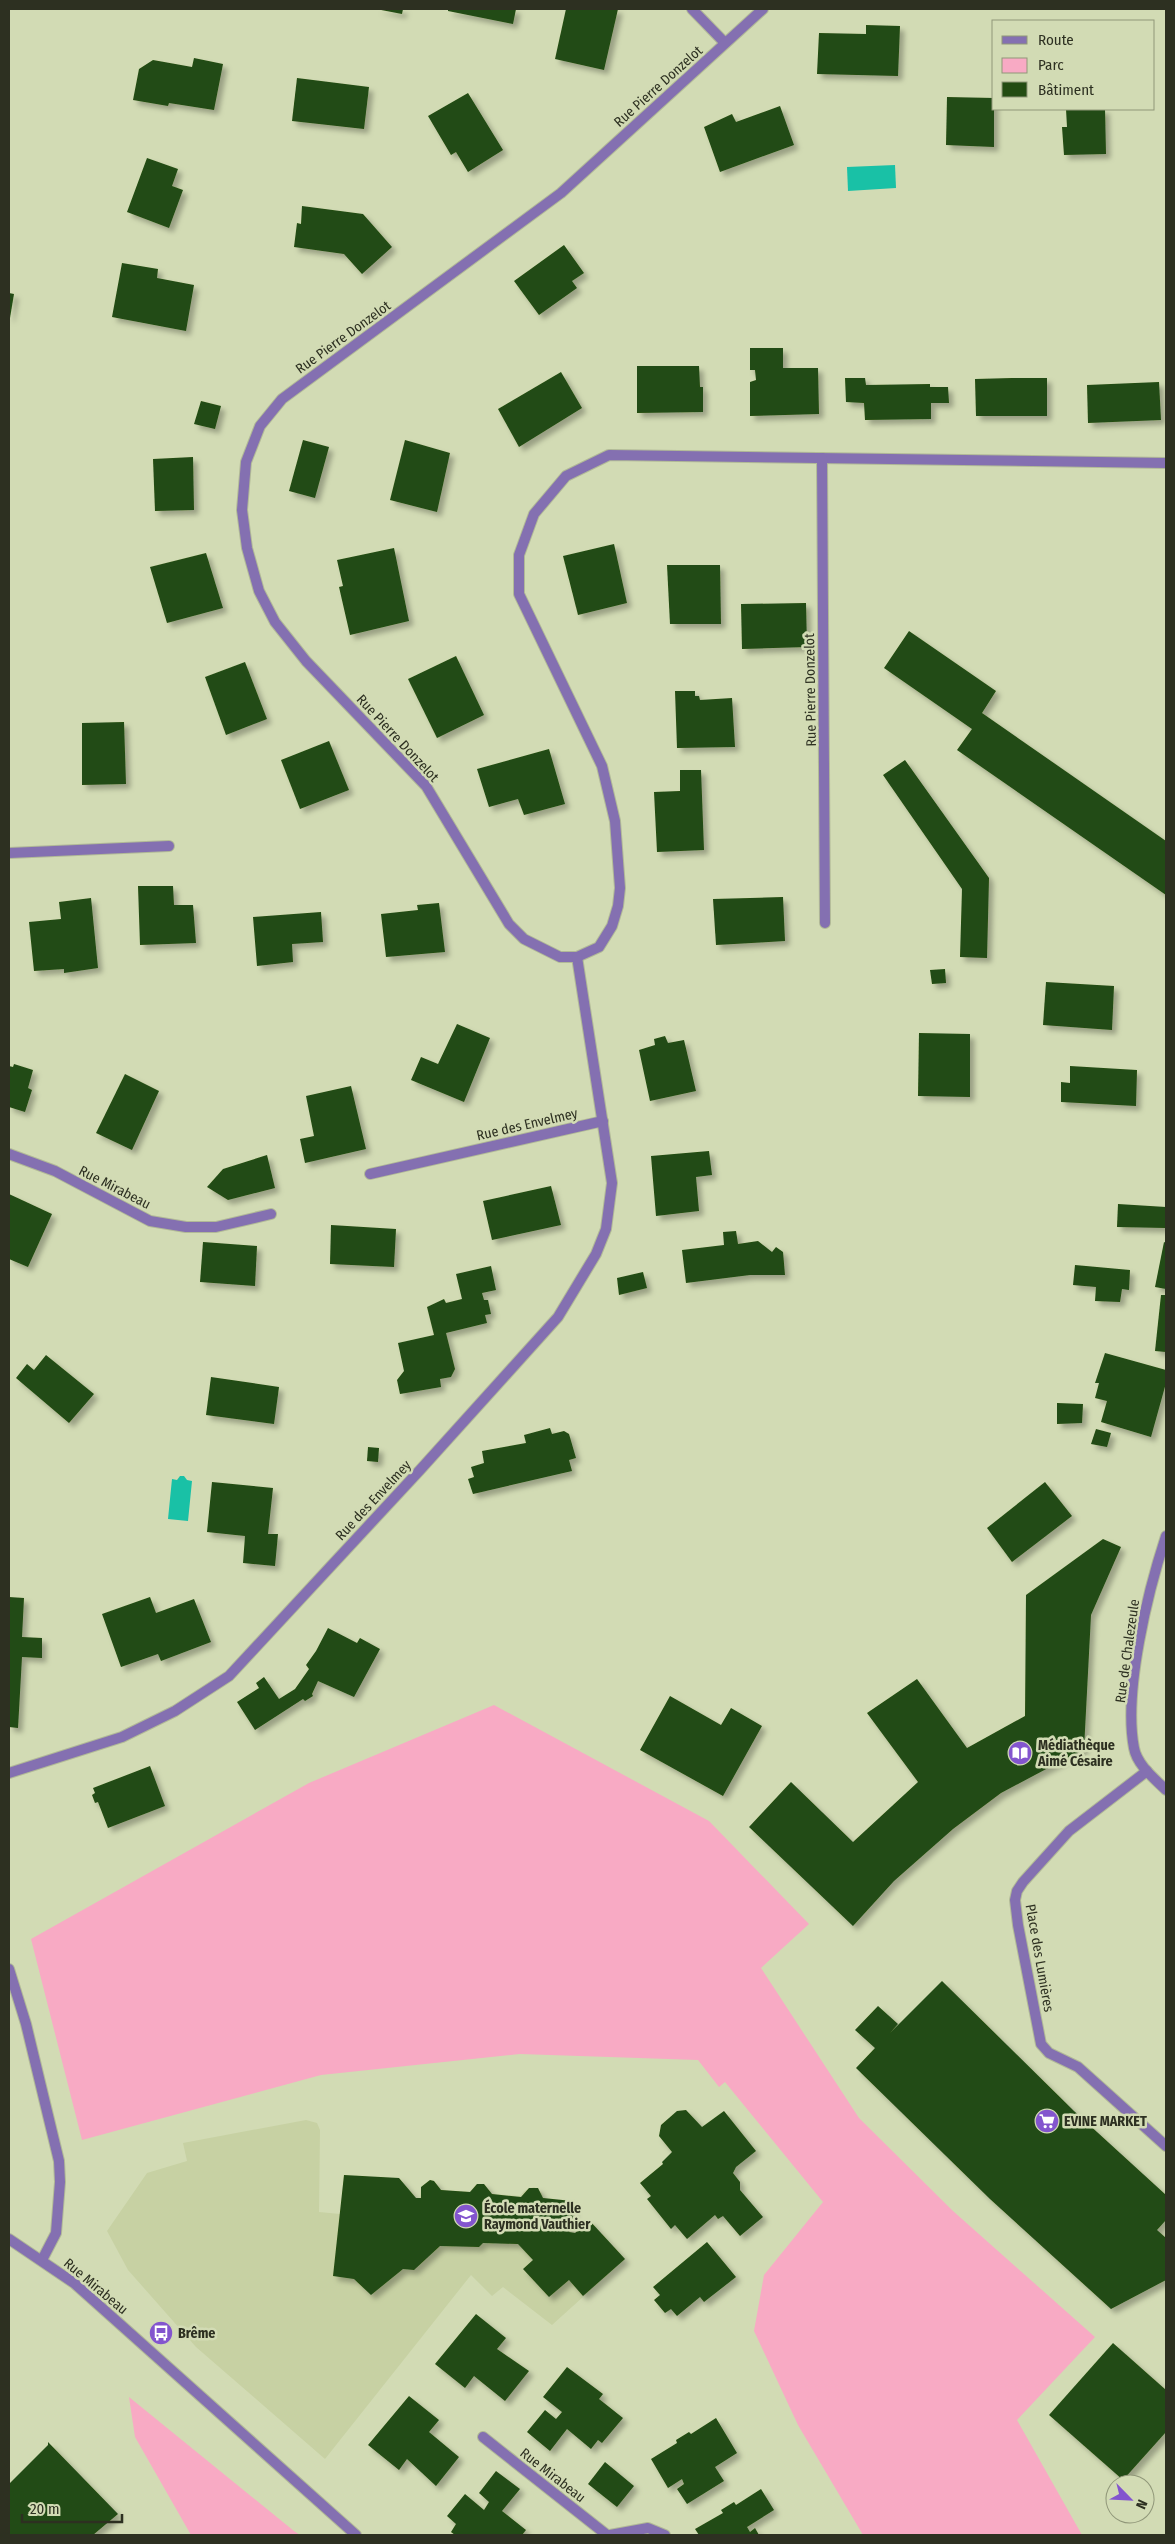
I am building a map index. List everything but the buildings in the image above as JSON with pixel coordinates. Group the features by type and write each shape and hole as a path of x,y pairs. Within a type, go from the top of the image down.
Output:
{"street":[{"path":"692,9 725,43"},
{"name":"Rue Pierre Donzelot","path":"577,957 560,957 551,953 524,939 509,924 426,786 306,661 275,622 259,591 246,548 242,510 246,462 260,426 282,399 561,193 763,9"},
{"path":"577,957 599,947 612,926 618,906 620,888 615,821 602,766 519,594 519,555 534,514 566,476 609,455 1166,463"},
{"name":"Rue Pierre Donzelot","path":"822,458 825,923"},
{"path":"9,853 169,846"},
{"name":"Rue des Envelmey","path":"9,1773 122,1737 176,1711 229,1676 420,1470 558,1316 596,1254 606,1229 612,1183 577,957"},
{"name":"Rue des Envelmey","path":"370,1174 603,1121"},
{"name":"Rue Mirabeau","path":"9,1154 55,1171 150,1221 186,1227 216,1227 271,1214"},
{"name":"Rue de Chalezeule","path":"1166,1536 1153,1575 1134,1678 1132,1709 1134,1750 1146,1771 1166,1790"},
{"name":"Place des Lumières","path":"1146,1771 1069,1831 1023,1882 1017,1891 1015,1900 1018,1932 1042,2044 1048,2053 1078,2067 1166,2146"},
{"name":"Rue Mirabeau","path":"9,1969 26,2024 59,2161 60,2182 56,2233 42,2260 74,2283 356,2535"},
{"path":"9,2239 42,2260"},
{"name":"Rue Mirabeau","path":"483,2437 609,2535 648,2528 665,2535"}],"shaded area":[{"path":"306,2120 317,2123 320,2130 319,2212 340,2214 344,2175 416,2198 420,2198 421,2187 430,2180 434,2181 441,2190 470,2192 477,2184 484,2184 492,2194 520,2196 524,2191 534,2187 542,2193 543,2198 572,2201 573,2227 569,2232 575,2233 589,2220 625,2259 552,2325 503,2287 492,2296 471,2275 325,2459 196,2347 128,2270 107,2231 147,2173 187,2161 183,2143"}],"green space":[{"path":"494,1705 709,1821 809,1924 761,1968 859,2118 953,2211 1095,2337 1017,2420 1082,2535 863,2535 798,2425 754,2331 764,2275 823,2202 725,2082 719,2087 698,2060 520,2054 321,2075 82,2140 31,1939 309,1783"},
{"path":"129,2397 300,2535 191,2535 135,2437"}],"water":[{"path":"895,165 896,188 848,191 847,167"},
{"path":"180,1476 184,1476 187,1480 192,1481 188,1521 168,1519 172,1479 177,1480"}],"place":[{"name":"Médiathèque Aimé Césaire","path":"1020,1753"},
{"name":"EVINE MARKET","path":"1047,2121"},
{"name":"École maternelle Raymond Vauthier","path":"466,2216"},
{"name":"Brême","path":"161,2333"}]}
